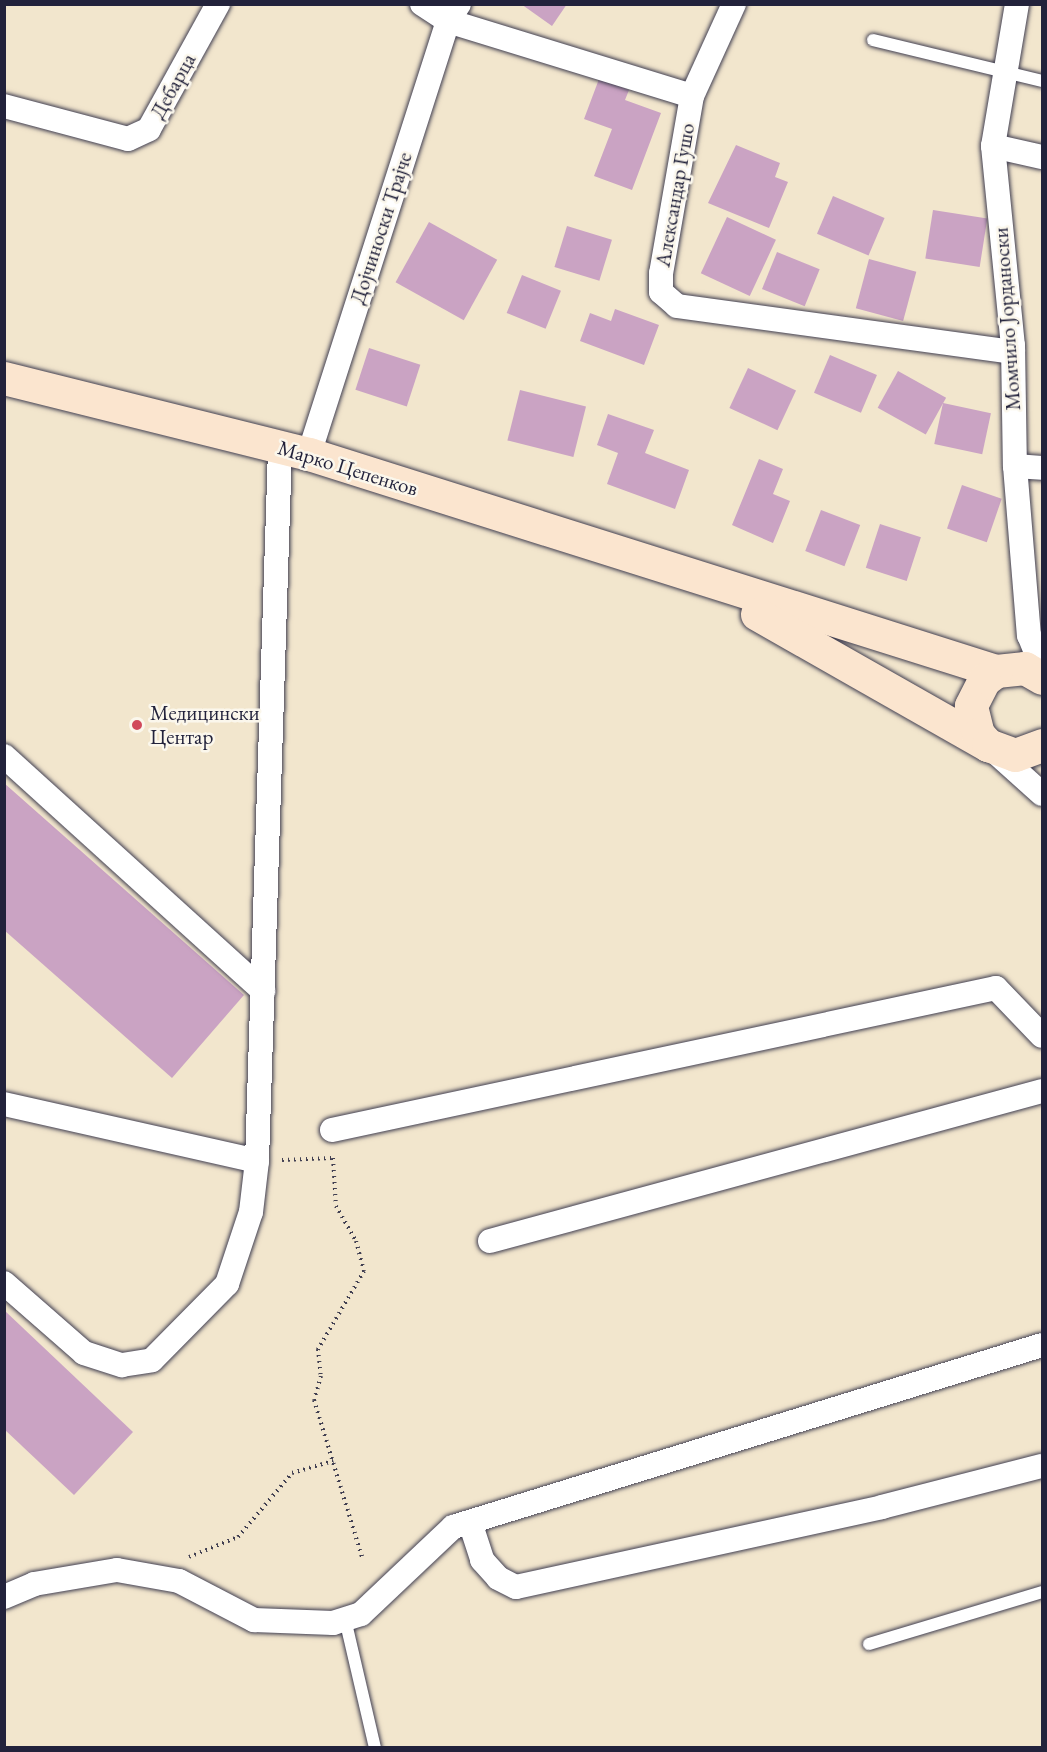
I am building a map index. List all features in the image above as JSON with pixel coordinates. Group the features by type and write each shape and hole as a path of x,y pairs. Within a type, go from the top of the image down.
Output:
{"street":[{"name":"Дебарца","path":"4,106 128,139 149,129 218,4"},
{"name":"Александар Гушо","path":"422,4 454,13 692,96 661,273 661,292 677,306 1013,352"},
{"path":"692,96 734,4"},
{"name":"Момчило Јорданоски","path":"1017,4 993,146 1013,352 1015,466 1029,635 1017,669"},
{"name":"Дојчиноски Трајче","path":"4,1283 84,1353 122,1365 152,1360 227,1284 252,1212 257,1161 263,991 295,450 454,13"},
{"path":"993,146 1042,157"},
{"name":"Марко Цепенков","path":"4,378 295,450 686,577"},
{"path":"1015,466 1042,468"},
{"path":"686,577 1017,669 1042,678"},
{"path":"686,577 830,652 988,746 1015,755 1042,745"},
{"path":"1017,669 984,680 971,706 978,734 988,746 1042,794"},
{"path":"4,756 263,991"},
{"path":"332,1130 996,988 1042,1036"},
{"path":"490,1241 1042,1091"},
{"path":"4,1104 257,1161"},
{"path":"4,1597 34,1584 117,1570 179,1581 254,1620 345,1619 361,1614 453,1527 1042,1345"},
{"path":"470,1522 482,1560 498,1578 516,1587 871,1510 1042,1466"}],"lane":[{"path":"873,40 1042,81"},
{"path":"869,1644 1042,1592"},
{"path":"345,1619 375,1748"}],"path":[{"path":"332,1130 336,1206 356,1241 364,1271 318,1349 321,1376 314,1400 362,1557"},
{"path":"257,1161 333,1158"},
{"path":"179,1561 238,1537 292,1473 333,1461"}],"building":[{"path":"521,4 567,4 552,26"},
{"path":"599,79 629,90 625,100 661,113 632,190 594,176 612,129 584,119"},
{"path":"736,145 780,163 775,177 788,182 769,228 708,203"},
{"path":"833,196 885,218 869,256 817,234"},
{"path":"933,210 987,219 980,267 925,258"},
{"path":"727,217 776,240 750,296 701,273"},
{"path":"429,222 497,260 464,320 396,282"},
{"path":"567,226 612,240 599,281 554,267"},
{"path":"777,252 820,269 805,306 762,289"},
{"path":"869,259 916,272 903,321 856,308"},
{"path":"522,275 561,291 546,329 507,313"},
{"path":"615,309 659,325 644,365 580,341 590,313 611,321"},
{"path":"369,348 420,365 407,407 355,390"},
{"path":"830,355 877,375 861,413 814,393"},
{"path":"748,368 796,390 777,430 729,408"},
{"path":"898,371 946,398 926,434 878,408"},
{"path":"520,390 586,406 573,457 507,440"},
{"path":"943,403 991,413 982,454 934,444"},
{"path":"608,414 654,430 645,453 689,470 675,509 607,484 618,453 597,445"},
{"path":"759,459 783,469 773,494 790,501 773,543 732,525"},
{"path":"962,485 1002,499 987,542 947,528"},
{"path":"821,510 860,525 844,566 805,551"},
{"path":"880,524 921,537 907,581 866,568"},
{"path":"4,783 244,995 172,1078 4,930"},
{"path":"4,1310 133,1432 74,1495 4,1429"}],"place":[{"name":"Медицински Центар","path":"137,725"}]}
